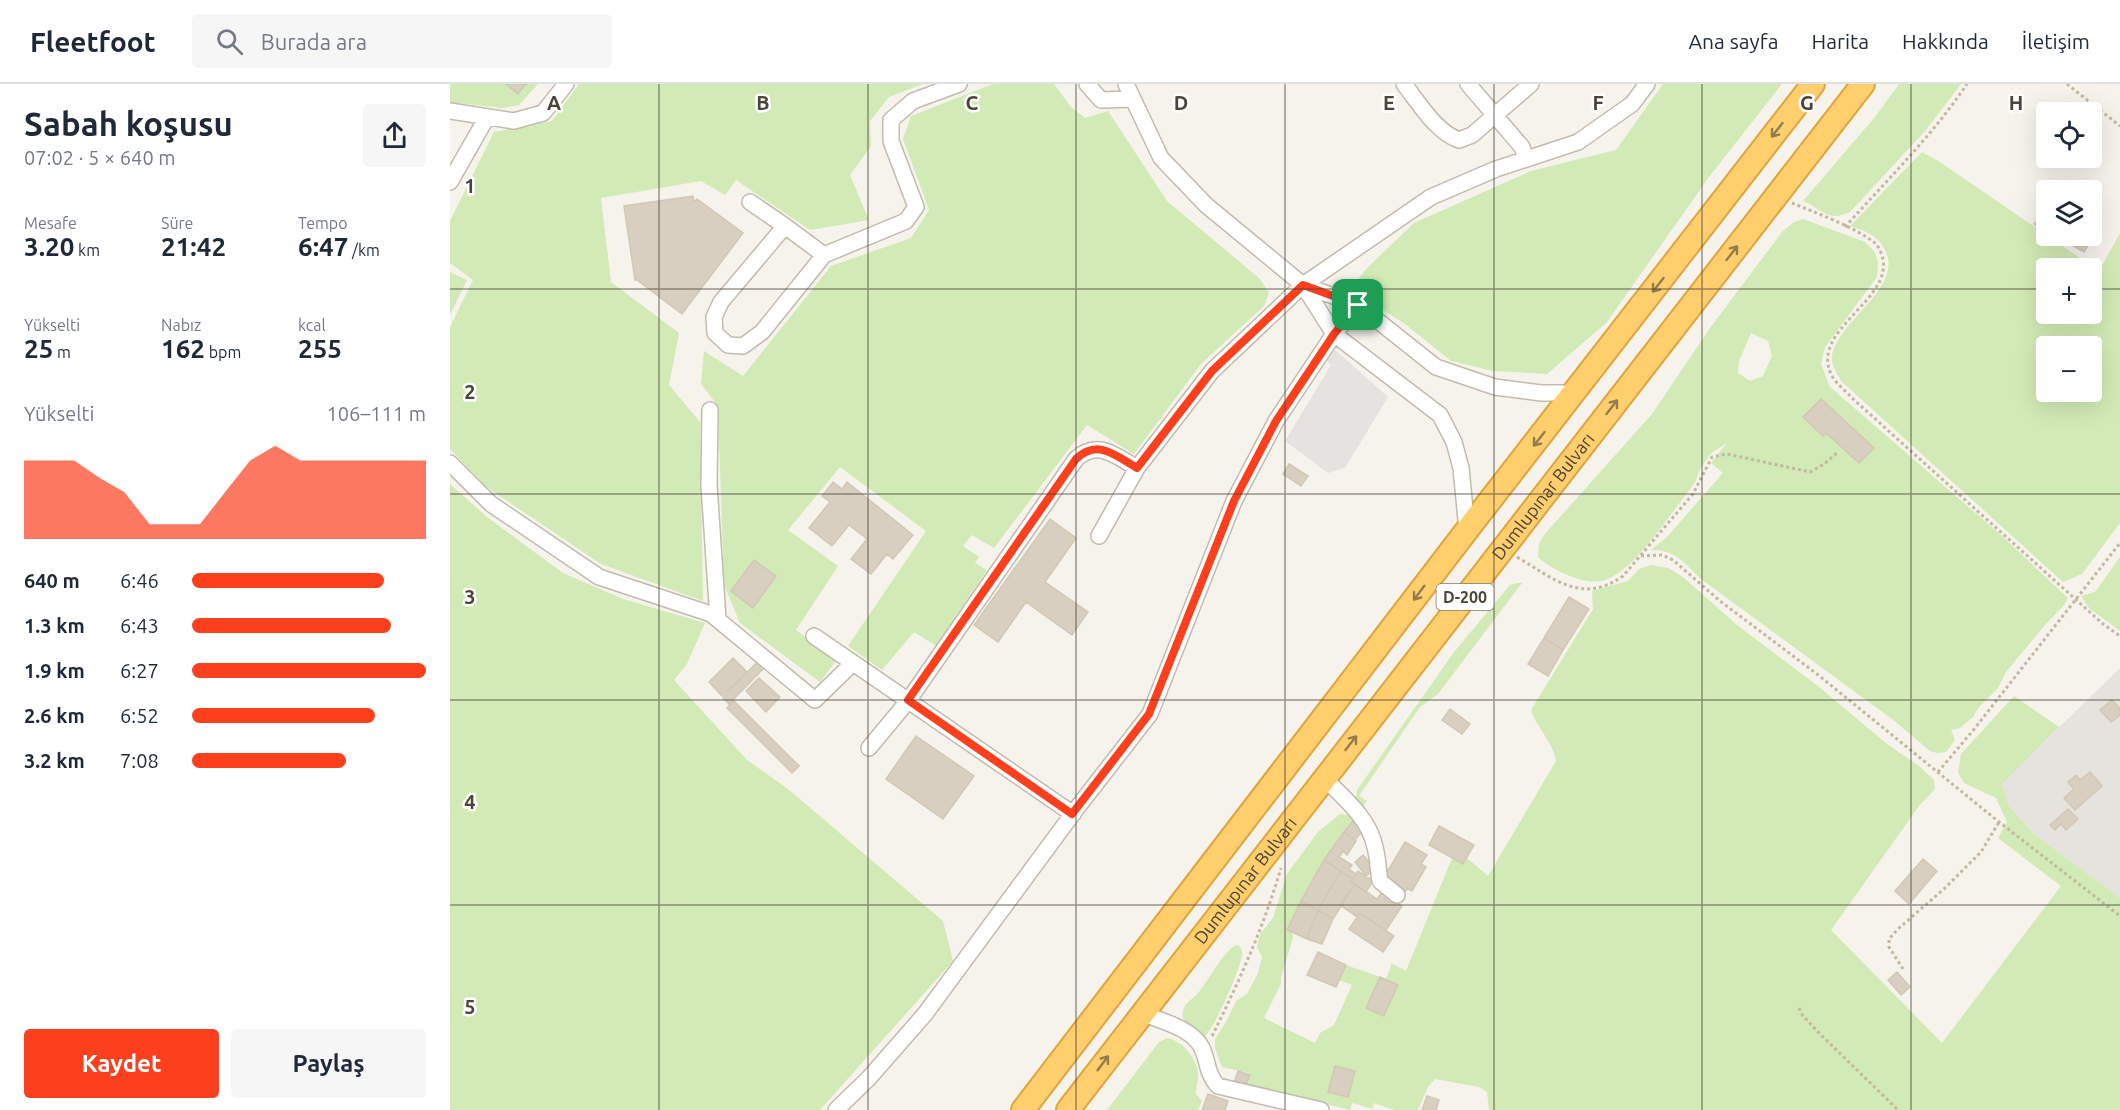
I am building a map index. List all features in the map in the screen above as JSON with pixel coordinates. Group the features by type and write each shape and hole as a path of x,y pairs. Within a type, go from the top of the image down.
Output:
{"highway":[{"name":"Dumlupınar Bulvarı","path":"1023,1110 1467,530 1813,84"},
{"name":"Dumlupınar Bulvarı","path":"1068,1110 1863,84"}],"street":[{"path":"450,111 514,121 543,113 566,84"},
{"path":"784,226 721,302 714,317 715,333 728,345 744,346 762,332 824,255 906,221 916,207 891,141 891,120 913,101 959,84"},
{"path":"1087,84 1101,100 1131,89 1161,158 1206,205 1303,285 1334,334 1440,415 1454,442 1461,468 1467,530"},
{"path":"1404,84 1441,130 1449,137 1459,140 1472,135 1531,84"},
{"path":"1468,84 1522,147 1526,159"},
{"path":"1099,536 1137,468 1212,371 1303,285 1431,197 1496,169 1578,142 1632,104 1647,84"},
{"path":"450,182 487,117"},
{"path":"750,202 824,255"},
{"path":"1303,285 1358,305 1436,367 1495,387 1541,393 1575,393"},
{"path":"836,1110 869,1078 925,1014 1072,814 1149,714 1234,501 1276,421 1334,334 1358,305"},
{"path":"710,410 709,485 717,619"},
{"path":"869,748 908,700 1076,459 1085,451 1103,449 1137,468"},
{"path":"450,463 491,504 598,577 711,614 815,700 853,663"},
{"path":"814,636 1072,814"},
{"path":"1324,778 1359,813 1375,846 1380,881 1397,895"},
{"path":"1142,1012 1196,1039 1212,1081 1218,1086 1321,1110"}],"path":[{"path":"1845,227 1922,143 1967,84"},
{"path":"2067,84 2120,126"},
{"path":"1776,195 1845,227 1875,243 1880,249 1884,262 1878,285 1831,346 1828,362 1832,375 1852,398 2103,624 2120,636"},
{"path":"1503,548 1559,582 1584,590 1609,585 1623,576 1693,494 1712,457 1727,454 1810,472 1838,452"},
{"path":"1938,772 2120,543"},
{"path":"1641,556 1662,555 1673,560 1720,601 1817,674 1999,822 2120,916"},
{"path":"1903,969 1889,947 1889,939 1981,852 1999,822"},
{"path":"1206,1062 1212,1037 1243,972 1283,860"},
{"path":"1799,1008 1803,1016 1820,1034 1898,1110"}],"shaded area":[{"path":"1334,349 1388,397 1345,468 1328,473 1285,441 1331,365 1326,360"},
{"path":"2120,668 2120,898 2033,833 2009,806 2001,784"}],"green space":[{"path":"450,84 538,84 519,105 502,108 450,102"},
{"path":"579,84 923,84 889,97 870,121 871,146 850,175 869,220 810,230 736,180 725,195 701,181 601,198 611,282 679,333 669,385 700,422 703,601 601,564 485,486 450,449 450,327 473,280 450,263 450,221 494,132 552,121"},
{"path":"993,84 1054,84 1071,107 1085,118 1108,111 1167,201 1260,279 1269,293 1264,306 1201,364 1134,454 1087,425 994,548 972,535 963,546 979,557 975,563 987,570 936,646 914,632 882,670 848,646 926,531 840,467 788,530 838,566 796,630 837,660 820,682 740,623 724,585 718,406 701,384 704,351 743,376 831,266 911,238 929,210 903,139 911,116"},
{"path":"1663,84 1782,84 1709,177 1607,322 1547,374 1493,371 1451,361 1405,324 1359,295 1357,281 1366,269 1414,223 1531,171 1616,150"},
{"path":"1899,84 1961,84 1926,130 1850,212 1836,216 1825,214 1803,201 1875,117"},
{"path":"1922,152 2036,228 2036,246 2063,246 2080,258 2036,258 2036,324 2102,324 2102,266 2120,233 2120,523 2082,574 2063,582 1841,381 1832,359 1837,342 1878,292 1889,266 1883,246 1867,232 1850,226"},
{"path":"1803,219 1865,242 1875,252 1878,262 1877,277 1825,347 1821,364 1830,387 2001,535 2068,598 2006,672 1998,688 1979,707 1973,717 1960,728 1951,730 1955,740 1946,752 1930,751 1892,719 1701,579 1679,558 1667,552 1651,550 1667,537 1723,473 1711,463 1727,443 1711,453 1699,471 1695,483 1665,522 1641,552 1616,575 1595,582 1585,581 1547,565 1538,557 1539,544 1543,536 1652,414 1710,328 1782,232 1794,222","holes":["1751,333 1768,341 1772,356 1763,376 1750,381 1738,373 1739,361"]},
{"path":"450,272 467,280 450,315"},
{"path":"450,484 487,517 563,573 623,599 705,623 687,664 674,680 747,760 788,789 943,921 953,961 820,1110 450,1110"},
{"path":"2120,557 2120,631 2089,608 2081,596 2095,592"},
{"path":"1651,565 1668,568 1683,577 1737,625 1818,686 1934,780 1935,789 1919,806 1831,930 1942,1043 2061,886 1998,838 2007,822 1996,798 1964,783 1958,773 1961,754 2014,696 2059,727 2002,784 2009,806 2033,833 2120,898 2120,1110 1489,1110 1487,1092 1479,1087 1435,1079 1428,1087 1418,1110 1394,1110 1374,1103 1373,1109 1352,1103 1350,1110 1246,1084 1249,1073 1222,1067 1215,1048 1215,1039 1236,1001 1247,994 1258,973 1262,957 1257,947 1260,934 1273,918 1287,874 1318,832 1340,814 1351,815 1354,819 1324,860 1287,930 1292,932 1293,938 1281,984 1264,1018 1315,1043 1320,1033 1334,1025 1352,985 1339,980 1346,965 1380,977 1385,1016 1398,986 1386,980 1391,963 1406,971 1452,858 1463,864 1467,858 1488,876 1556,761 1552,748 1531,710 1593,609 1592,591 1628,581 1639,569","holes":["1336,1066 1355,1071 1348,1097 1329,1092"]},
{"path":"1522,583 1438,694 1420,707 1359,796 1367,801 1360,810 1356,800 1357,790 1454,652 1510,585"},
{"path":"1236,945 1240,946 1242,954 1220,1011 1205,1036 1195,1033 1185,1024 1184,1008 1198,993 1226,954"},
{"path":"1167,1038 1178,1042 1190,1054 1196,1065 1198,1073 1196,1094 1202,1101 1198,1110 1107,1110 1159,1042"}],"building":[{"path":"506,84 526,84 518,94"},
{"path":"693,196 694,202 697,199 743,233 682,314 635,280 624,206"},
{"path":"2073,246 2088,246 2084,252"},
{"path":"1821,399 1874,448 1859,463 1826,433 1823,436 1803,417"},
{"path":"1289,464 1308,476 1301,486 1283,474"},
{"path":"833,482 842,489 847,482 913,535 893,559 887,554 871,574 851,559 867,539 849,525 832,546 809,528 830,502 822,496"},
{"path":"1050,519 1076,538 1045,582 1088,612 1072,635 1026,602 998,642 974,625"},
{"path":"754,560 776,576 753,608 731,591"},
{"path":"1569,597 1589,609 1563,650 1544,638"},
{"path":"1544,638 1563,650 1548,676 1528,664"},
{"path":"733,658 747,672 722,696 709,682"},
{"path":"758,661 765,667 729,704 723,698"},
{"path":"759,678 780,697 766,712 746,691"},
{"path":"2112,700 2120,709 2120,715 2111,722 2100,710"},
{"path":"734,701 799,766 792,773 727,708"},
{"path":"1450,709 1470,724 1462,734 1442,720"},
{"path":"916,736 974,776 943,819 886,779"},
{"path":"2090,772 2102,786 2075,810 2064,798 2074,789 2068,782 2076,775 2080,780"},
{"path":"2068,809 2078,819 2066,830 2061,824 2055,830 2050,825"},
{"path":"1353,821 1363,830 1355,840 1344,832"},
{"path":"1439,826 1474,845 1463,864 1429,845"},
{"path":"1344,832 1356,841 1347,855 1343,851 1339,857 1352,865 1349,869 1356,874 1353,879 1324,860"},
{"path":"1405,842 1427,855 1421,864 1426,867 1412,891 1407,888 1405,892 1383,879"},
{"path":"1363,855 1375,869 1366,876 1355,862"},
{"path":"1923,859 1937,871 1909,904 1895,891"},
{"path":"1324,860 1341,871 1318,910 1301,901"},
{"path":"1341,871 1353,879 1351,882 1355,884 1333,919 1318,910"},
{"path":"1358,871 1373,881 1366,892 1351,882"},
{"path":"1355,884 1377,899 1382,892 1402,906 1386,930 1360,913 1357,917 1340,905"},
{"path":"1301,901 1318,910 1307,939 1287,930"},
{"path":"1318,910 1333,919 1322,944 1307,939"},
{"path":"1360,913 1394,936 1383,952 1349,929"},
{"path":"1318,952 1346,965 1336,987 1307,975"},
{"path":"1897,972 1910,987 1901,995 1888,980"},
{"path":"1380,977 1398,985 1384,1016 1366,1008"},
{"path":"1335,1066 1355,1071 1348,1097 1328,1092"},
{"path":"1238,1071 1250,1075 1245,1087 1234,1083"},
{"path":"1208,1094 1228,1101 1225,1110 1202,1110"},
{"path":"1427,1096 1439,1100 1436,1110 1422,1110"}],"route":[{"path":"1303,285 1358,305 1334,334 1276,421 1234,501 1149,714 1072,814 908,700 1076,459 1085,451 1103,449 1137,468 1212,371 1303,285"}]}
